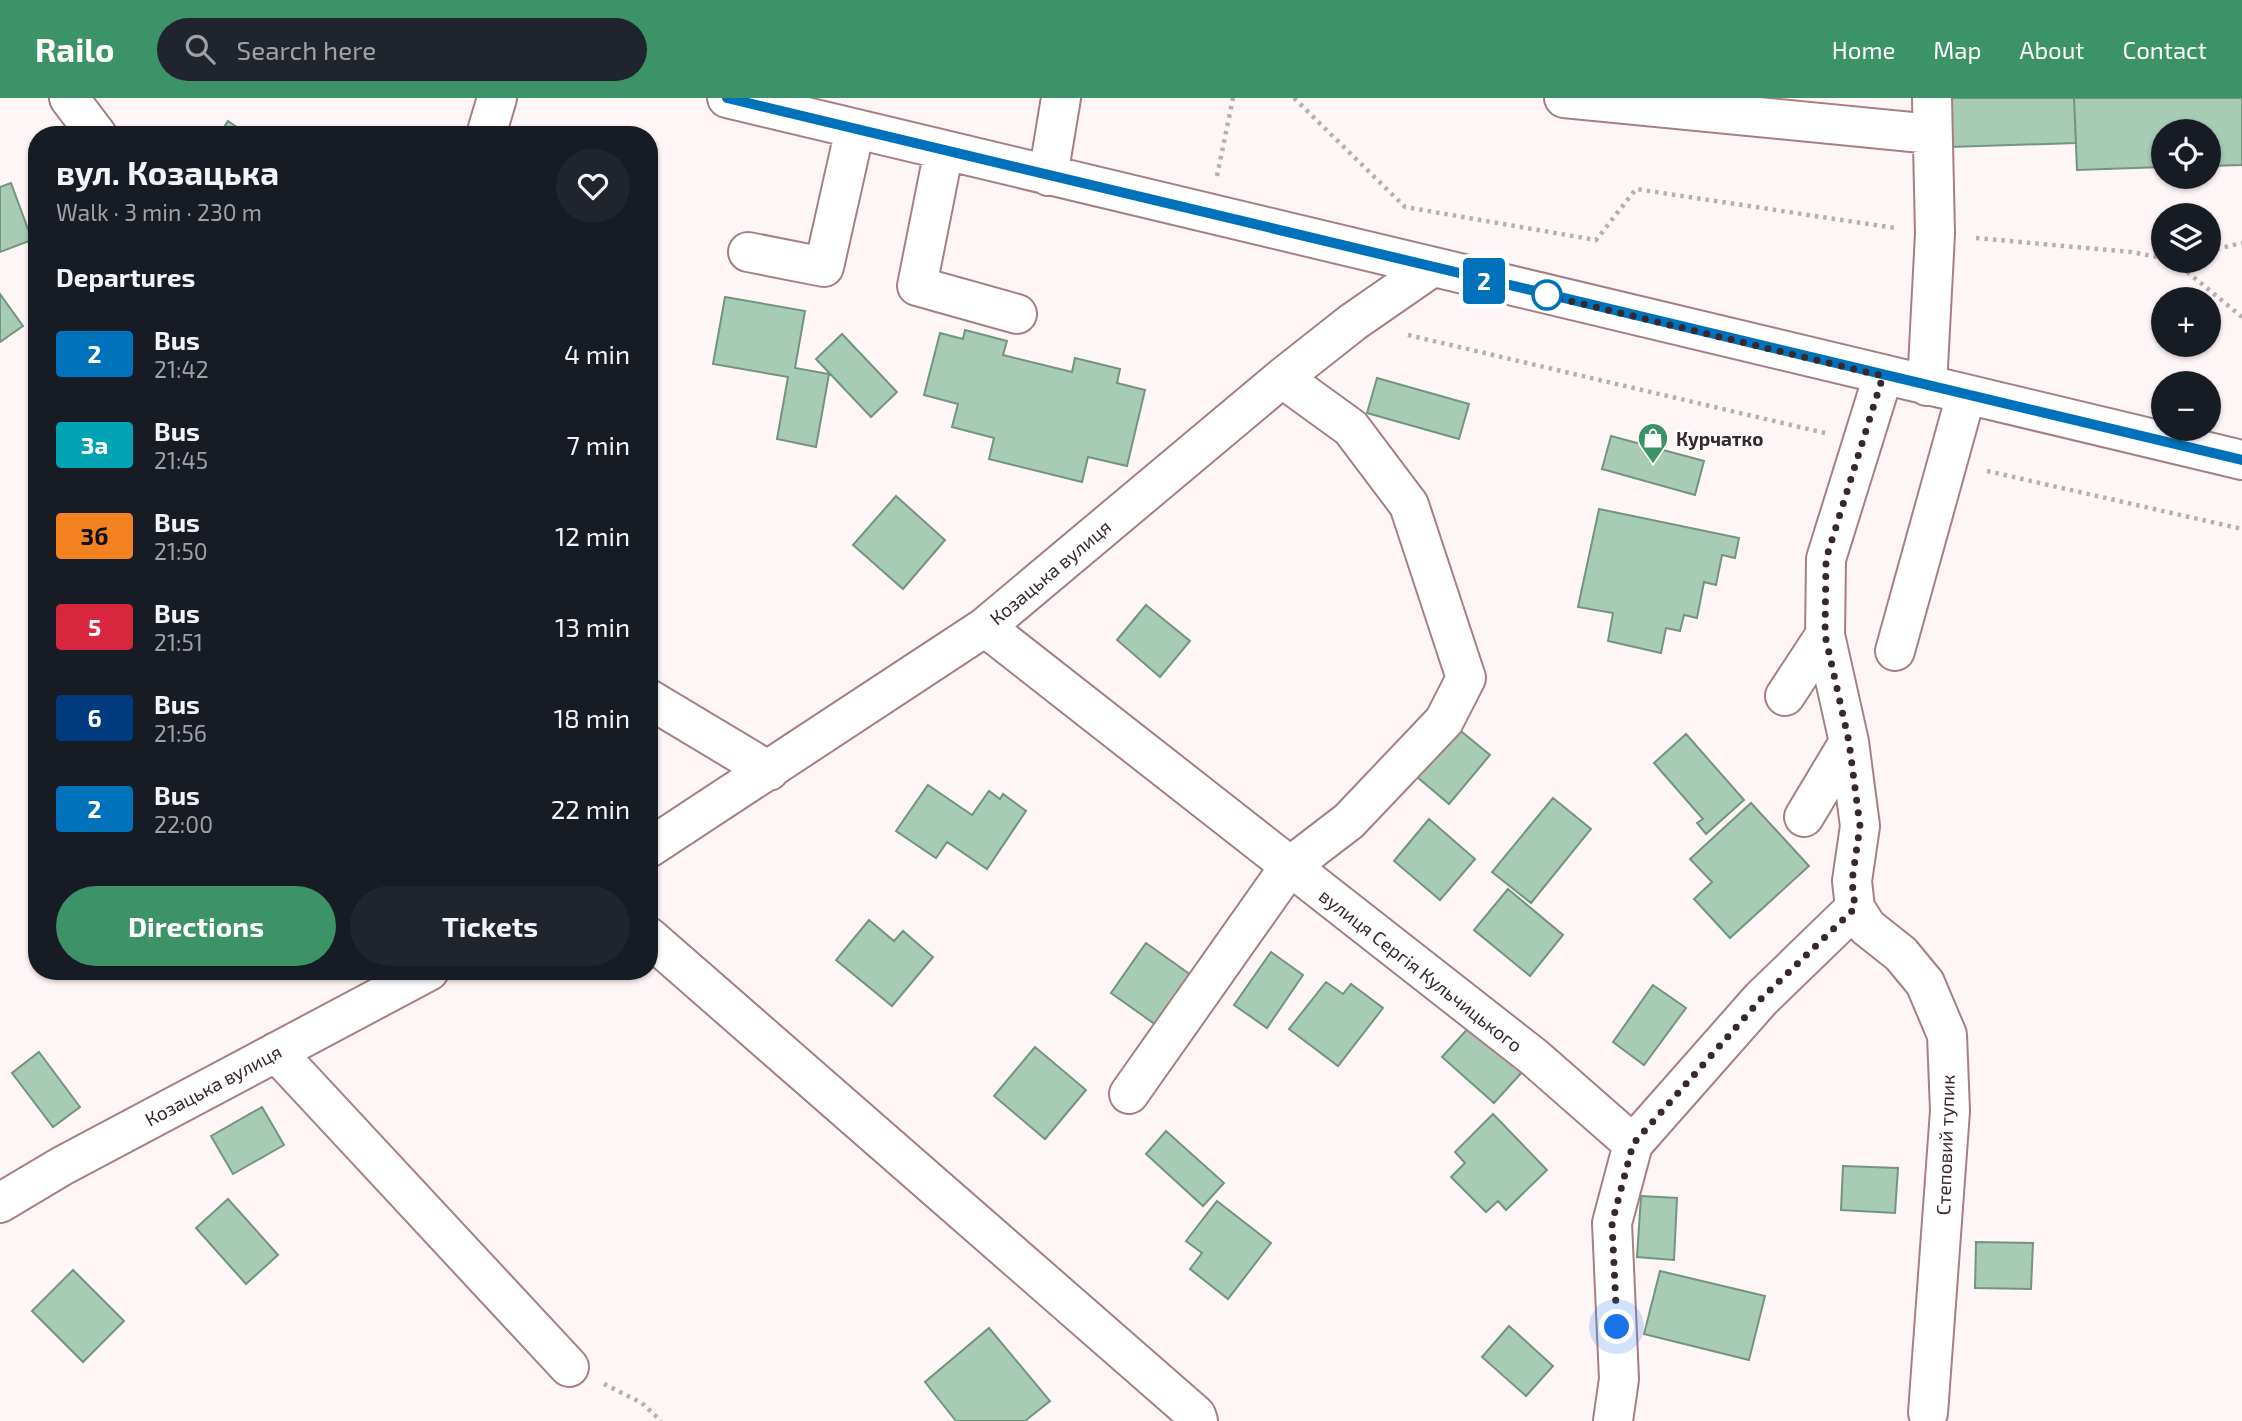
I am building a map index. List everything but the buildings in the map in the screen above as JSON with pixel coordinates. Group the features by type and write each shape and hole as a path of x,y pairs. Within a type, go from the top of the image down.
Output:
{"street":[{"path":"69,98 90,126"},
{"path":"489,126 497,98"},
{"path":"727,98 2242,460"},
{"path":"1048,176 1060,98"},
{"path":"1564,98 1932,116 1935,234 1927,386"},
{"path":"748,252 824,267 855,129"},
{"path":"944,150 917,286 1017,314"},
{"name":"Козацька вулиця","path":"658,842 985,627 1282,378 1353,322 1432,268"},
{"path":"1613,1421 1619,1379 1612,1223 1633,1144 1761,999 1855,908 1852,881 1860,826 1849,742 1825,635 1826,559 1883,376"},
{"path":"1129,1094 1289,867 1349,821 1444,721 1466,678 1409,505 1351,428 1282,378"},
{"path":"1895,651 1966,395"},
{"name":"вулиця Сергія Кульчицького","path":"985,627 1535,1058 1633,1144"},
{"path":"1785,696 1825,635"},
{"path":"658,704 769,771"},
{"path":"1804,817 1849,742"},
{"name":"Степовий тупик","path":"1855,908 1867,927 1901,954 1925,983 1947,1035 1950,1111 1928,1413"},
{"path":"658,945 1186,1406 1196,1415 1198,1421"},
{"name":"Козацька вулиця","path":"0,1203 62,1166 412,980"},
{"path":"276,1052 569,1367"}],"path":[{"path":"1209,214 1233,98"},
{"path":"1294,98 1405,206 1596,240 1636,188 1935,234 2151,256"},
{"path":"2221,248 2242,243"},
{"path":"2189,273 2242,317"},
{"path":"1353,322 1863,441"},
{"path":"1947,461 2242,529"},
{"path":"569,1367 642,1403 661,1421"}],"bus line":[{"name":"2","path":"727,98 2242,460"}],"place":[{"name":"Курчатко","path":"1653,465"}],"route":[{"path":"1547,295 1541,294 1883,376 1826,559 1825,635 1849,742 1860,826 1852,881 1855,908 1761,999 1633,1144 1612,1223 1617,1327"}]}
